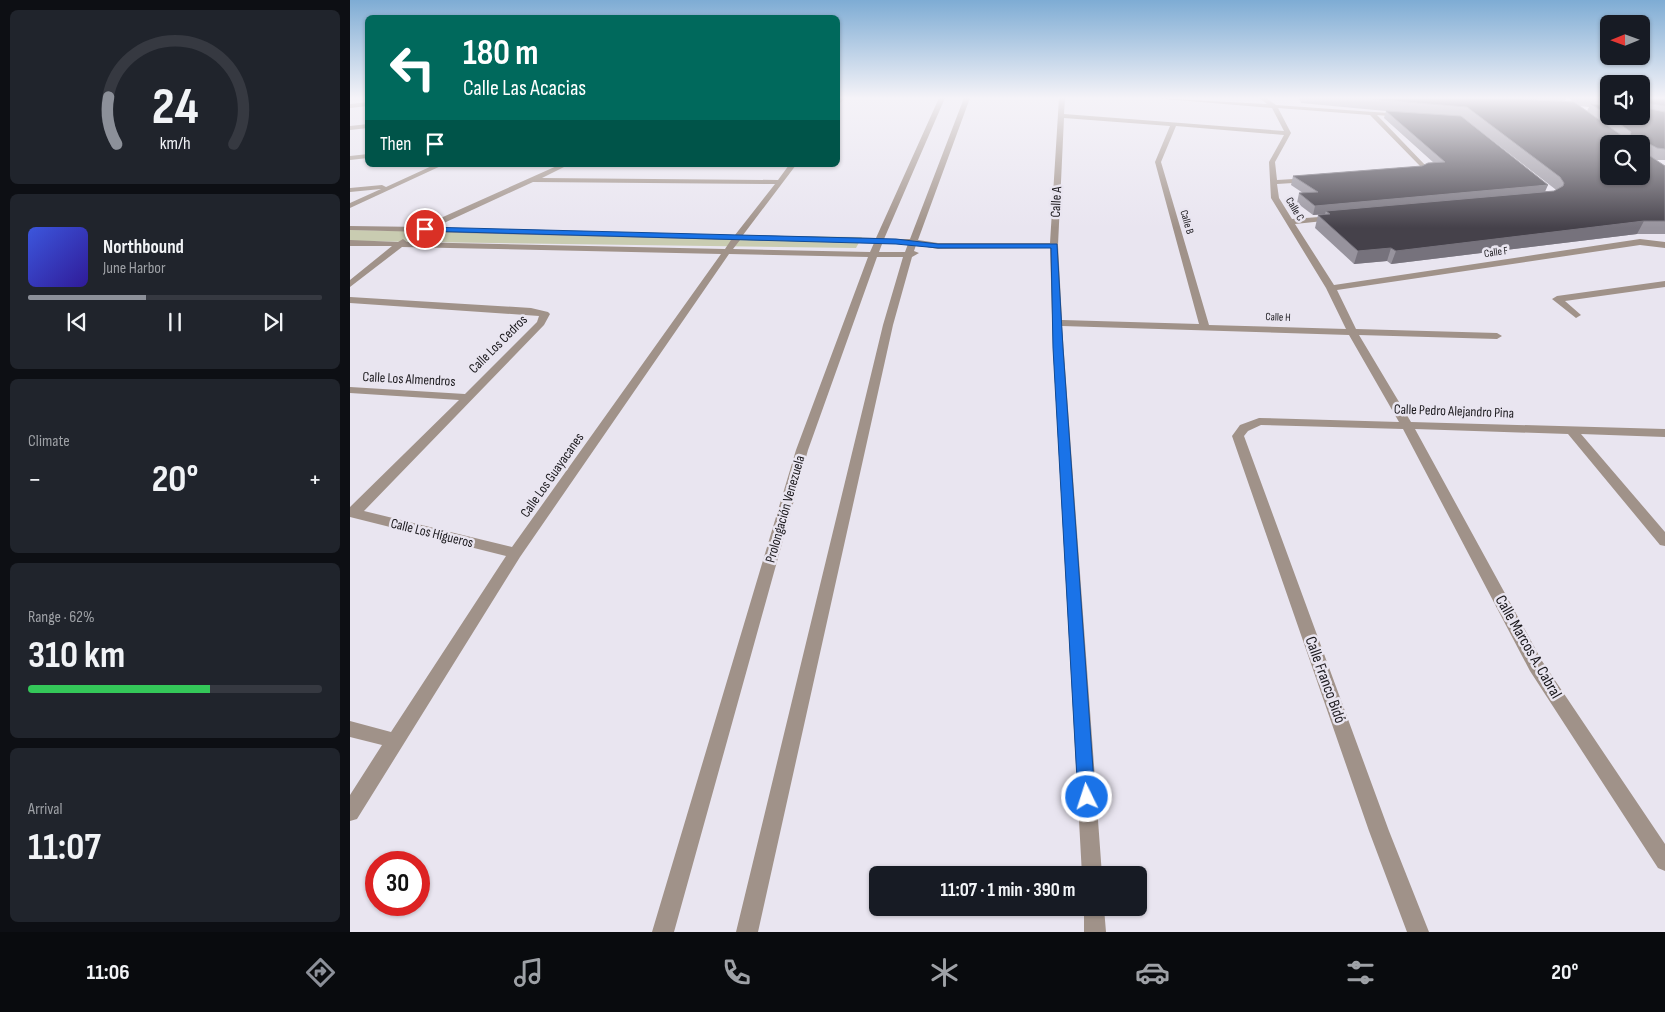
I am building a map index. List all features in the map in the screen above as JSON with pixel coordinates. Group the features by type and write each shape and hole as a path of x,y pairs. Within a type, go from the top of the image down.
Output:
{"street":[{"name":"Prolongación Venezuela","path":"663,932 802,450 873,254 923,141"},
{"path":"747,932 888,325 910,249 951,141"},
{"name":"Calle A","path":"1060,141 1054,245 1091,866"},
{"name":"Calle B","path":"1166,141 1158,162 1205,327"},
{"name":"Calle C","path":"1283,141 1272,162 1276,198 1331,288 1352,331"},
{"path":"1399,141 1423,166 1423,169 1419,171 1400,172"},
{"path":"350,158 365,156"},
{"path":"350,206 436,167"},
{"path":"350,284 400,244 425,229 561,167"},
{"name":"Calle Los Guayacanes","path":"350,812 515,553 728,251 791,167"},
{"path":"1274,182 1313,179"},
{"path":"533,180 780,182"},
{"path":"350,190 395,185"},
{"path":"1290,222 1339,218"},
{"path":"350,228 879,241 910,249 938,246"},
{"name":"Calle F","path":"1331,288 1640,242 1665,245"},
{"path":"350,243 873,254 938,246 1054,245"},
{"path":"1576,315 1557,299 1665,284"},
{"name":"Calle Los Cedros","path":"350,300 531,311 545,314 541,323 352,513"},
{"name":"Calle H","path":"1058,323 1497,336"},
{"name":"Calle Marcos A. Cabral","path":"1352,331 1406,425 1536,666 1665,861"},
{"name":"Calle Los Almendros","path":"350,390 466,397"},
{"name":"Calle Pedro Alejandro Pina","path":"1244,428 1259,421 1665,433"},
{"name":"Calle Franco Bidó","path":"1244,428 1238,436 1379,831 1418,932"},
{"path":"1571,430 1665,541"},
{"name":"Calle Los Higueros","path":"352,513 515,553"},
{"path":"350,729 396,741"},
{"path":"1094,916 1095,932"}],"green space":[{"path":"350,230 862,237 856,248 350,241"}],"building":[{"path":"1421,141 1493,141 1548,185 1315,206 1299,193 1318,192 1293,176 1422,166 1428,163 1445,162"},
{"path":"1513,141 1600,141 1600,185 1650,185 1650,156 1665,166 1665,221 1644,221 1396,251 1391,248 1358,251 1318,215 1330,214 1326,211 1554,191 1563,186 1564,183 1560,177"},
{"path":"1650,141 1665,141 1665,149 1650,144"}],"route":[{"path":"425,229 912,242 938,246 1054,245 1058,348 1087,797"}]}
